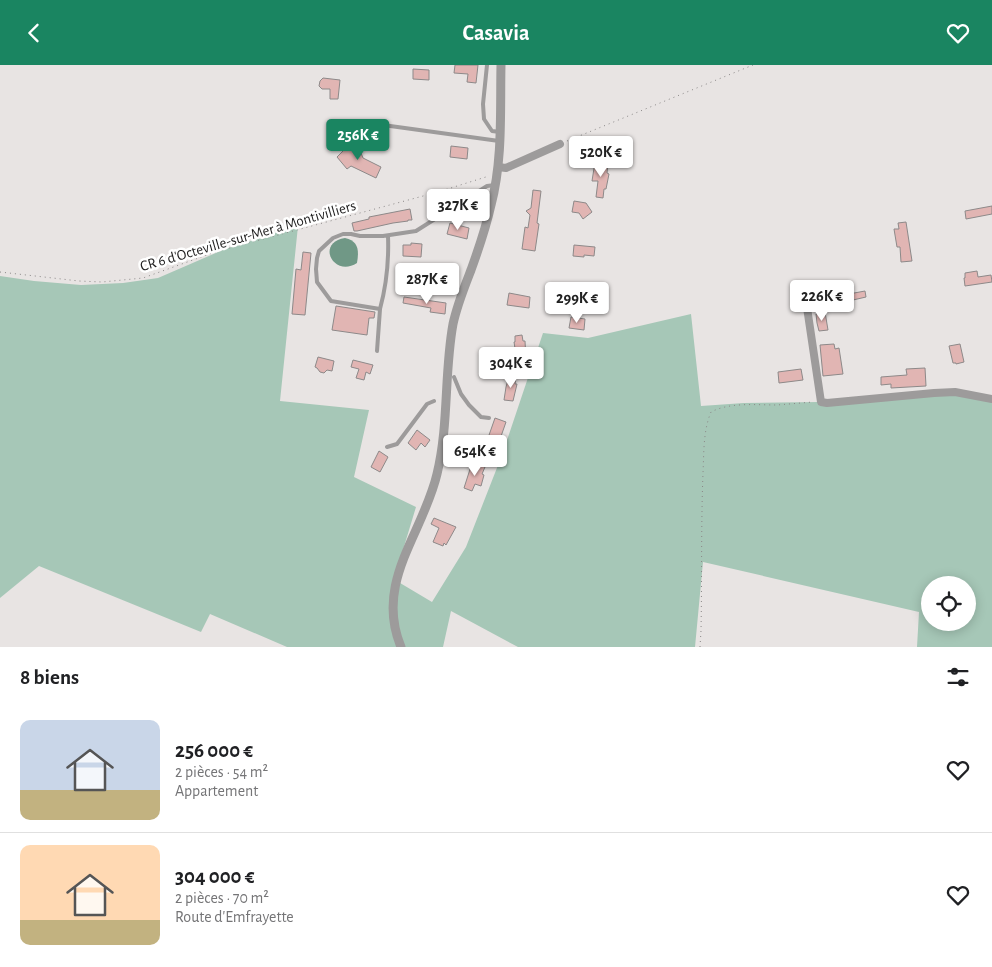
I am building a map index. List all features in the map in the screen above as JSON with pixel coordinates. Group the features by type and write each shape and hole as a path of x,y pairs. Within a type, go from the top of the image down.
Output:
{"street":[{"path":"401,647 397,638 394,619 394,590 402,563 424,512 437,474 442,443 449,346 460,295 483,234 495,185 500,136 501,65"},
{"path":"497,170 506,168 560,144"},
{"path":"805,294 821,402 955,392 992,399"}],"lane":[{"path":"487,65 484,119 492,131 500,136"},
{"path":"354,121 500,136"},
{"path":"380,309 330,301 317,282 316,269 319,251 333,238 343,234 388,236 416,231 487,186 495,185"},
{"path":"377,351 380,309 388,268 388,236"},
{"path":"454,377 461,394 469,405 481,417 489,418"},
{"path":"387,447 398,444 427,403 434,401"}],"path":[{"path":"560,144 753,65"},
{"name":"CR 6 d'Octeville-sur-Mer à Montivilliers","path":"0,272 78,281 102,282 143,278 215,253 438,192 497,170"},
{"path":"700,647 702,497 705,433 711,412 718,408 744,405 821,402"}],"shaded area":[{"path":"298,226 280,401 369,410 354,477 416,507 395,580 432,602 466,547 502,455 543,333 588,338 691,314 701,406 744,403 819,402 913,392 992,397 992,647 917,647 919,612 703,562 695,647 518,647 451,611 443,647 287,647 210,614 201,632 39,566 0,598 0,276 81,285 123,283 158,278 225,249"},
{"path":"345,238 353,241 357,247 357,263 341,266 331,258 330,252 331,246 336,241"}],"building":[{"path":"455,65 478,65 476,83 467,82 468,74 454,73"},
{"path":"413,69 429,70 429,80 413,79"},
{"path":"323,78 340,80 338,99 330,99 330,89 322,89 319,86"},
{"path":"348,143 356,152 361,153 363,158 381,167 376,178 351,166 347,169 337,157 343,151 341,149"},
{"path":"451,146 468,148 467,159 450,157"},
{"path":"595,162 608,164 607,173 609,174 603,198 596,197 598,181 592,181"},
{"path":"533,190 541,191 535,251 522,249 525,227 528,228 530,215 526,211 531,208"},
{"path":"574,201 586,203 592,212 583,219 579,213 572,212"},
{"path":"992,206 992,214 966,219 965,211"},
{"path":"410,209 412,220 354,231 352,223 369,219 369,217"},
{"path":"906,222 912,261 901,262 900,247 897,247 894,229 899,229 898,223"},
{"path":"450,223 469,228 467,239 447,234"},
{"path":"411,243 422,244 421,257 403,256 403,245 411,245"},
{"path":"574,245 595,247 594,256 573,256"},
{"path":"303,252 311,253 305,315 292,314 296,269 301,270"},
{"path":"977,271 978,277 991,275 992,282 965,286 965,273"},
{"path":"865,291 866,297 840,303 838,296"},
{"path":"509,293 530,297 529,308 507,305"},
{"path":"404,297 446,303 445,314 430,312 431,308 403,303"},
{"path":"336,306 375,312 374,318 369,318 367,335 332,330"},
{"path":"825,312 828,330 819,331 816,314"},
{"path":"571,317 585,319 584,330 569,328"},
{"path":"522,335 523,341 525,341 526,360 517,361 515,336"},
{"path":"834,344 835,349 839,348 843,374 823,376 820,345"},
{"path":"960,344 964,362 956,364 953,363 949,346"},
{"path":"318,357 334,361 332,371 327,370 324,373 315,367"},
{"path":"353,360 373,365 370,374 366,372 364,380 356,378 359,369 351,367"},
{"path":"925,368 926,386 891,388 891,384 881,385 881,377 907,375 906,369"},
{"path":"801,369 803,380 779,383 778,372"},
{"path":"509,376 516,377 515,384 517,384 513,401 504,400"},
{"path":"495,418 506,422 499,442 488,438"},
{"path":"417,430 430,440 425,447 421,443 416,450 408,443"},
{"path":"379,451 388,457 380,472 371,467"},
{"path":"472,463 485,467 481,486 475,484 472,491 464,488"},
{"path":"434,518 456,527 446,545 444,543 443,546 433,542 439,528 431,524"}]}
